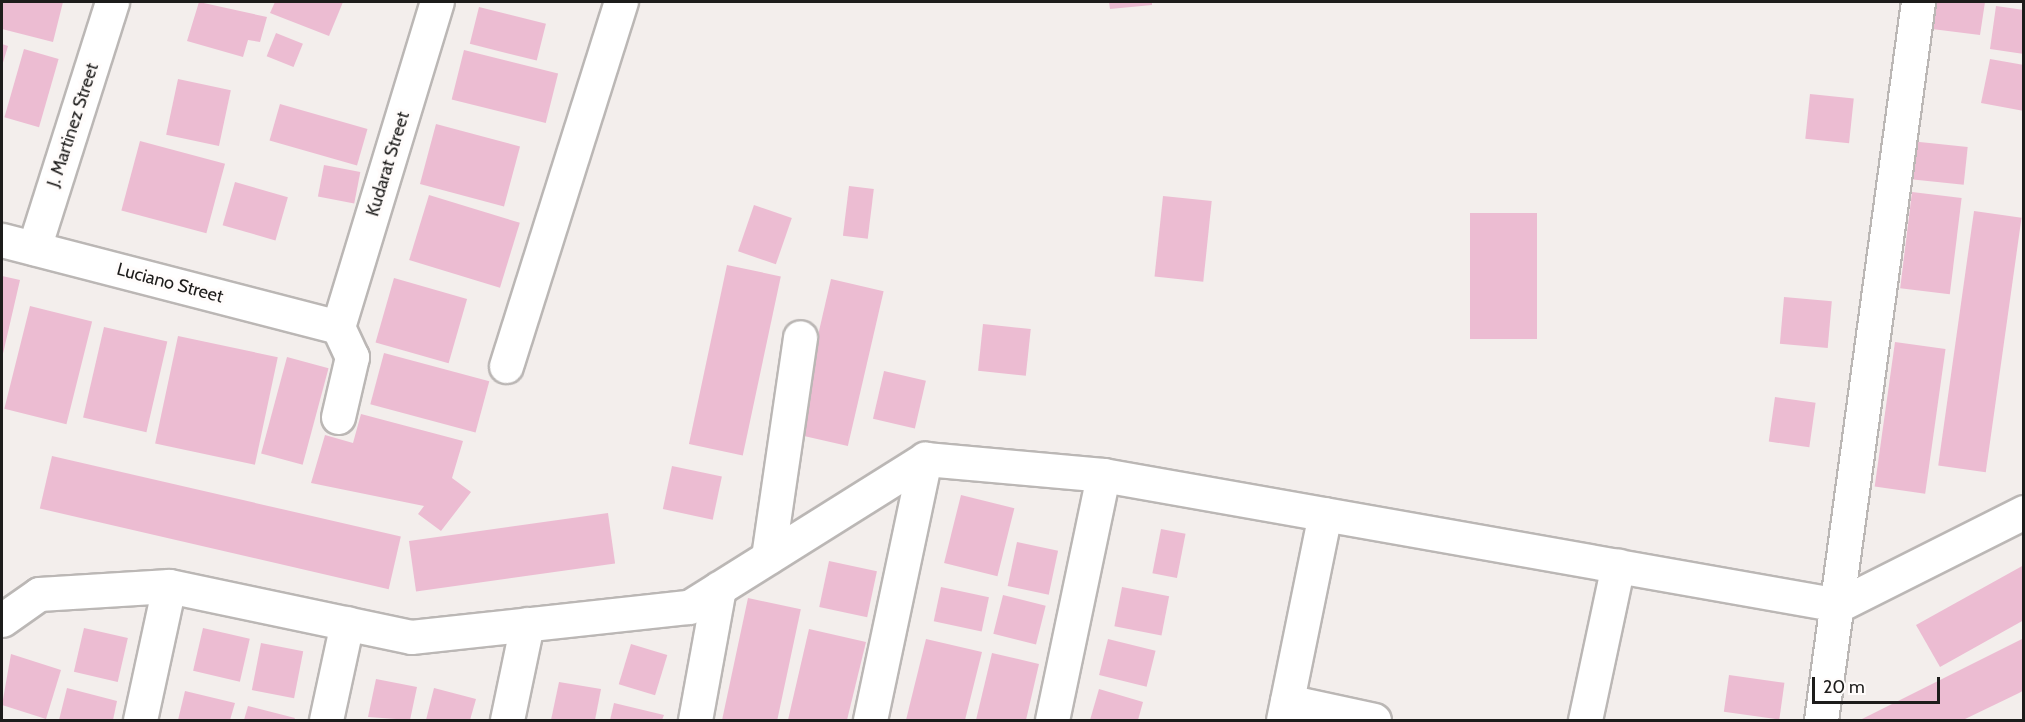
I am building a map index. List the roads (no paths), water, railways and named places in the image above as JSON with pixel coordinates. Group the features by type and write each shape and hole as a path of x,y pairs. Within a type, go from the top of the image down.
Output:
{"street":[{"name":"J. Martinez Street","path":"34,248 112,2"},
{"name":"Kudarat Street","path":"338,327 437,2"},
{"path":"506,366 621,2"},
{"path":"1821,720 1839,605 1918,2"},
{"name":"Luciano Street","path":"2,240 338,327"},
{"path":"338,327 352,357 338,417"},
{"path":"768,557 800,337"},
{"path":"2,620 39,594 169,586 411,637 688,606 926,459 1103,475 1839,605 2024,512"},
{"path":"870,720 926,459"},
{"path":"1052,720 1103,475"},
{"path":"1325,514 1285,711 1374,720"},
{"path":"1585,720 1618,566"},
{"path":"140,720 169,586"},
{"path":"695,720 719,588"},
{"path":"326,720 347,623"},
{"path":"507,720 527,624"}]}
